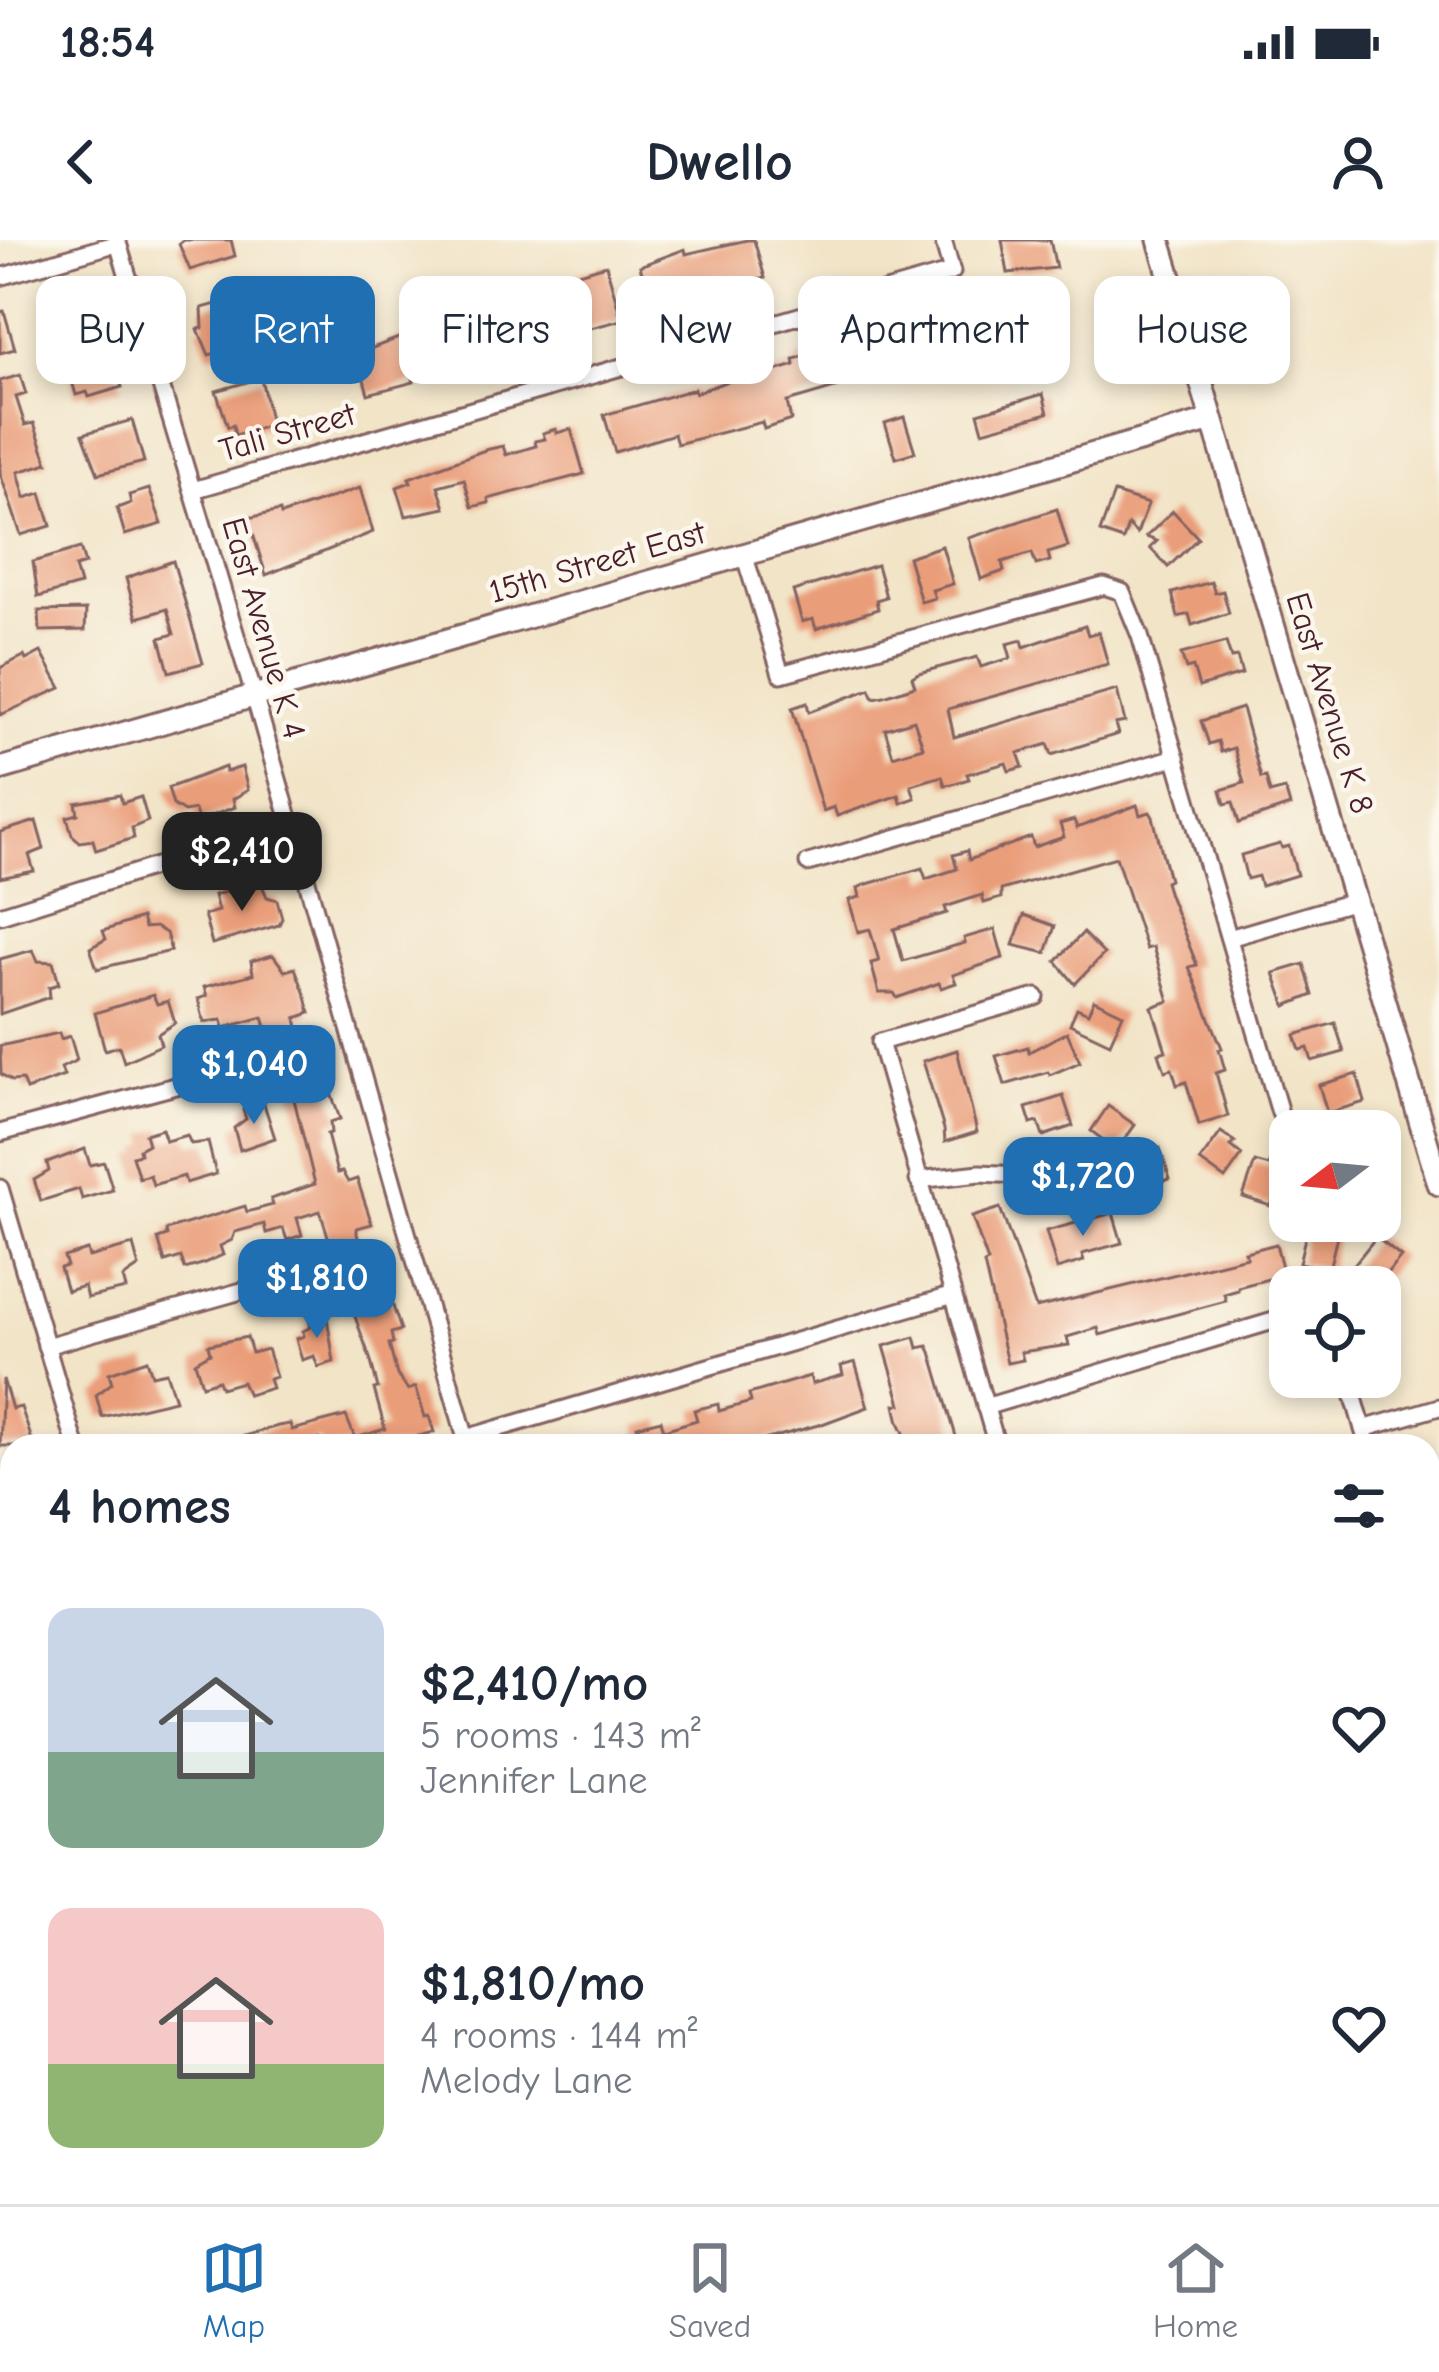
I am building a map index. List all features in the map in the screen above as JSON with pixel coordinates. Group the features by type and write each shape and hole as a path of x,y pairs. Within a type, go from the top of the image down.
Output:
{"street":[{"name":"Tali Street","path":"193,490 952,272 943,240"},
{"name":"East Avenue K 8","path":"1160,240 1439,1184"},
{"path":"0,277 118,243"},
{"name":"East Avenue K 4","path":"118,243 254,695 465,1434"},
{"name":"15th Street East","path":"0,769 1212,420"},
{"path":"744,554 781,674 1104,586 1122,592 1140,636 1279,1110"},
{"path":"808,863 1176,757"},
{"path":"0,916 291,824"},
{"path":"1228,938 1355,901"},
{"path":"993,1434 880,1042 1036,997"},
{"path":"0,1133 184,1084"},
{"path":"918,1180 1014,1173 1077,1178"},
{"path":"0,1188 72,1434"},
{"path":"46,1346 245,1290"},
{"path":"493,1434 950,1296"},
{"path":"985,1407 1269,1322"},
{"path":"1354,1398 1365,1434"},
{"path":"1375,1434 1439,1407"}],"building":[{"path":"184,240 231,240 235,256 190,270 179,244"},
{"path":"754,240 764,276 643,276 640,266 685,249 686,254"},
{"path":"1002,240 1050,240 1056,268 1008,273"},
{"path":"606,265 616,299 616,322 592,328 592,276 578,273"},
{"path":"210,306 209,355 198,329 203,328 202,308"},
{"path":"4,311 15,349 0,353 0,312"},
{"path":"399,338 399,384 406,384 368,394 365,384 375,384 375,347"},
{"path":"798,358 798,384 845,385 787,402 791,420 764,429 762,422 677,444 674,434 615,452 604,415 720,384 774,384 774,371 795,365"},
{"path":"20,375 26,394 16,397 25,425 34,423 48,463 18,472 25,498 41,493 51,526 21,535 0,473 0,381"},
{"path":"73,384 122,387 89,397 87,392 76,395"},
{"path":"262,384 271,425 235,435 216,391"},
{"path":"1043,394 1048,413 983,431 978,413"},
{"path":"904,417 915,452 896,458 885,423"},
{"path":"132,420 144,462 98,474 83,434"},
{"path":"556,429 557,433 571,429 584,474 472,507 464,479 438,486 445,508 406,516 397,487 411,482 409,478 485,450 503,446 506,455 536,446 535,441 545,439 543,433"},
{"path":"360,488 373,532 266,575 248,518 280,511 281,515"},
{"path":"149,489 162,524 125,535 117,508 131,503 129,495"},
{"path":"1114,493 1148,504 1137,534 1128,525 1123,540 1100,532"},
{"path":"1057,509 1068,547 1048,553 1050,561 1036,565 1032,553 1002,562 1004,571 981,579 969,538"},
{"path":"1173,511 1198,538 1168,567 1150,548 1157,541 1146,537"},
{"path":"942,546 953,584 932,590 935,598 921,602 908,557"},
{"path":"80,548 85,564 75,567 80,585 38,597 33,562"},
{"path":"173,561 203,663 169,672 160,638 174,634 167,609 137,618 126,578"},
{"path":"877,565 886,597 876,600 878,609 816,629 813,619 802,622 793,591"},
{"path":"1211,582 1215,593 1223,591 1229,613 1192,625 1189,614 1178,617 1172,593"},
{"path":"86,610 85,630 40,631 39,611"},
{"path":"1085,626 1088,635 1099,632 1108,664 948,709 954,737 1117,690 1125,722 1115,724 1118,734 1052,755 1048,744 1018,753 1023,767 1009,771 1006,763 967,774 969,779 952,784 945,785 942,776 911,785 915,798 901,803 899,795 837,816 834,807 823,811 792,708 807,703 809,712 870,689 874,698 884,696 915,686 912,677 919,673 977,657 981,667 1011,658 1007,644 1022,640 1024,647","holes":["914,720 923,747 893,756 885,729"]},
{"path":"1226,642 1242,674 1199,687 1193,667 1186,669 1181,654"},
{"path":"41,652 61,688 0,715 0,668"},
{"path":"1242,708 1261,778 1266,777 1270,793 1285,789 1290,806 1239,823 1233,802 1225,804 1221,790 1244,783 1234,748 1221,752 1218,741 1209,744 1201,721"},
{"path":"225,767 226,772 242,767 248,790 233,799 235,807 198,821 195,810 184,812 173,805 168,788"},
{"path":"120,795 122,803 141,797 148,821 132,828 134,838 96,850 93,840 80,842 72,835 67,817 78,814 76,803"},
{"path":"1137,805 1140,815 1150,812 1153,817 1169,880 1165,882 1197,965 1189,967 1222,1048 1225,1070 1216,1073 1228,1116 1199,1125 1186,1082 1177,1085 1159,1053 1166,1051 1152,1007 1169,1001 1153,947 1146,949 1116,857 1001,890 1001,898 984,903 982,895 945,907 947,913 894,929 903,961 995,929 1003,958 953,975 956,983 941,988 939,983 897,998 894,993 879,993 871,963 879,961 870,929 858,932 849,900 860,897 858,888 864,885 922,868 926,879 957,869 953,855 967,851 969,860 1031,837 1034,847 1064,837 1060,824 1074,820 1077,828"},
{"path":"36,821 44,849 29,855 34,871 0,878 0,832"},
{"path":"1280,844 1289,846 1297,875 1261,886 1258,876 1247,879 1241,855"},
{"path":"261,883 267,897 277,900 279,925 212,944 204,915 218,911 214,895"},
{"path":"1024,915 1055,926 1046,953 1013,945"},
{"path":"141,918 144,928 166,933 171,951 97,969 90,948 106,939 103,931"},
{"path":"1083,933 1104,954 1075,984 1056,961"},
{"path":"33,950 38,961 53,962 59,984 49,987 50,997 0,1014 0,959"},
{"path":"273,955 285,971 295,968 306,997 310,1013 296,1018 299,1033 270,1041 263,1017 224,1028 222,1020 204,1022 198,999 207,996 204,987 253,974 251,961"},
{"path":"1304,964 1313,995 1286,1006 1274,973"},
{"path":"153,995 157,1004 168,1001 175,1023 158,1034 161,1045 124,1062 119,1046 105,1050 95,1013"},
{"path":"1094,1000 1123,1014 1110,1043 1070,1024 1077,1008 1088,1013"},
{"path":"1335,1023 1344,1052 1312,1061 1308,1048 1300,1050 1295,1035"},
{"path":"1067,1032 1080,1062 1050,1075 1005,1085 996,1056 1028,1047 1029,1052"},
{"path":"59,1033 61,1039 70,1036 77,1060 61,1068 64,1076 26,1090 22,1080 12,1081 1,1074 0,1046"},
{"path":"957,1050 977,1132 945,1142 923,1061"},
{"path":"308,1061 315,1076 324,1074 340,1119 330,1122 331,1133 327,1134 337,1173 342,1172 348,1182 357,1179 372,1224 357,1228 357,1234 372,1281 378,1287 386,1285 401,1330 391,1333 393,1343 389,1344 397,1375 408,1390 416,1387 434,1432 368,1434 385,1429 370,1358 345,1289 350,1287 346,1278 355,1276 347,1251 333,1252 320,1211 297,1218 302,1235 287,1240 283,1228 266,1233 264,1224 235,1232 232,1240 220,1246 223,1255 202,1264 185,1269 181,1257 165,1262 158,1239 167,1236 166,1230 245,1206 247,1212 273,1205 271,1199 315,1184 286,1067"},
{"path":"1357,1074 1365,1102 1326,1110 1319,1085"},
{"path":"1063,1096 1073,1126 1043,1136 1038,1122 1031,1124 1026,1108"},
{"path":"263,1101 275,1138 240,1150 234,1128 246,1119 243,1110 247,1105"},
{"path":"1108,1106 1135,1125 1117,1150 1091,1131"},
{"path":"162,1129 166,1141 187,1135 191,1144 208,1142 216,1174 186,1183 184,1176 153,1185 150,1175 139,1178 132,1156 148,1144 145,1134"},
{"path":"1221,1132 1242,1155 1225,1179 1200,1161"},
{"path":"1160,1148 1170,1179 1138,1189 1134,1175 1126,1178 1121,1160"},
{"path":"85,1149 90,1165 104,1162 113,1190 82,1199 79,1189 41,1201 34,1180 49,1171 47,1163"},
{"path":"1255,1162 1269,1166 1269,1205 1243,1197"},
{"path":"1000,1208 1036,1308 1247,1257 1245,1252 1276,1244 1282,1266 1269,1266 1269,1279 1224,1294 1226,1301 1100,1335 1098,1328 1067,1337 1069,1345 1021,1352 1023,1360 1007,1363 984,1264 988,1262 972,1217"},
{"path":"1113,1213 1122,1243 1082,1254 1084,1261 1057,1269 1046,1231"},
{"path":"1304,1242 1336,1242 1330,1266 1299,1263"},
{"path":"1372,1242 1382,1242 1401,1257 1394,1266 1353,1266"},
{"path":"133,1245 139,1267 123,1278 126,1289 87,1298 84,1286 67,1291 60,1268 67,1266 64,1257 87,1250 89,1257"},
{"path":"326,1311 334,1362 318,1367 314,1356 302,1360 296,1339 311,1327 308,1317"},
{"path":"247,1337 252,1353 267,1349 276,1377 269,1379 272,1388 248,1395 242,1382 221,1388 218,1380 202,1385 195,1362 210,1353 208,1345"},
{"path":"915,1337 918,1348 928,1346 955,1434 904,1434 884,1346"},
{"path":"147,1360 152,1375 166,1372 175,1400 102,1417 96,1395 112,1383 109,1373"},
{"path":"855,1362 868,1407 786,1434 639,1434 637,1426 661,1420 664,1430 697,1420 694,1410 718,1404 719,1411 751,1402 749,1394 810,1376 812,1384 843,1375 841,1366"},
{"path":"3,1379 12,1409 21,1407 30,1434 1,1434"},
{"path":"346,1416 353,1434 251,1434 290,1424 292,1430"}]}
